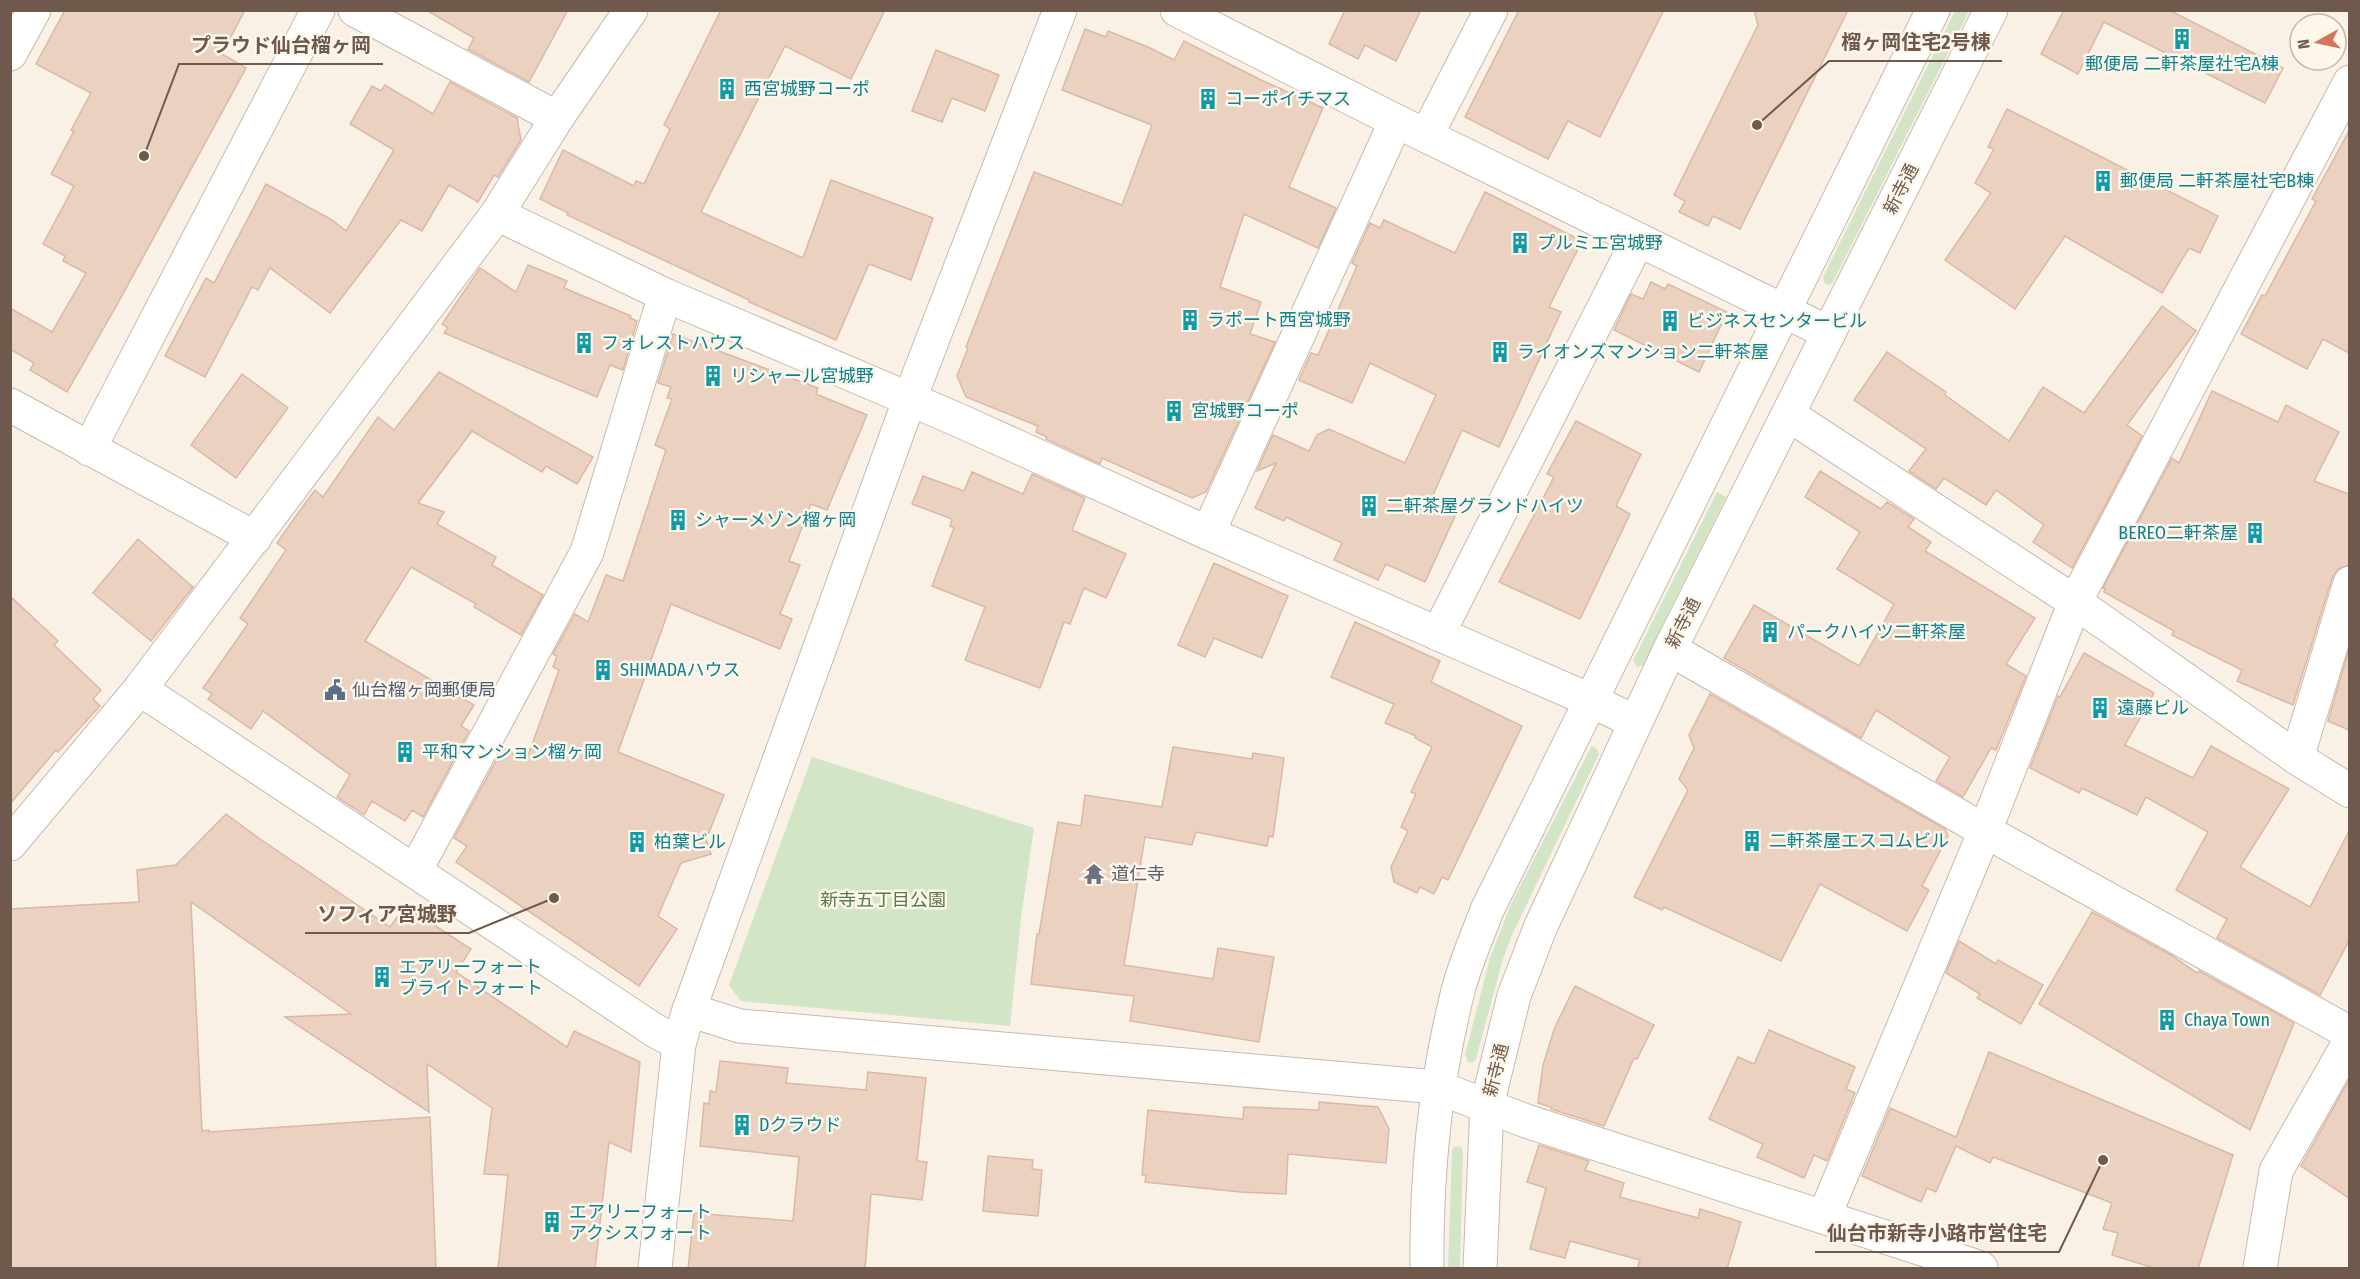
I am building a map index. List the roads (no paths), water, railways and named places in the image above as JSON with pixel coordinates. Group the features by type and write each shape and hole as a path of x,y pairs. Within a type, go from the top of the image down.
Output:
{"street":[{"path":"10,54 34,10"},
{"path":"89,449 318,10"},
{"path":"355,10 557,118"},
{"path":"10,844 140,689 497,214 557,118 631,10"},
{"path":"655,1269 679,1044 689,1010 910,398 1059,10"},
{"path":"1177,10 1426,136 1829,333"},
{"path":"1426,136 1491,10"},
{"path":"1426,1269 1426,1203 1437,1088 1460,986 1487,910 1933,10"},
{"name":"新寺通","path":"1480,1269 1487,1105 1514,996 1540,928 1670,649 1991,10"},
{"path":"1824,1218 1985,831 2075,602 2349,82"},
{"path":"1208,533 1396,121"},
{"path":"497,214 665,295 910,398 1635,722"},
{"path":"1438,634 1638,240"},
{"path":"415,871 587,552 665,295"},
{"path":"10,405 255,538"},
{"path":"1789,415 2075,602 2297,758 2349,791"},
{"path":"2297,758 2349,583"},
{"path":"1670,649 1985,831 2349,1034"},
{"path":"140,689 654,1030 679,1044"},
{"path":"689,1010 740,1026 1437,1088 1526,1121 1824,1218 1939,1263 1981,1269"},
{"path":"2260,1269 2276,1171 2349,1041"}],"place":[{"name":"郵便局 二軒茶屋社宅A棟","path":"2182,39"},
{"name":"西宮城野コーポ","path":"727,89"},
{"name":"コーポイチマス","path":"1208,99"},
{"name":"榴ヶ岡住宅2号棟","path":"1757,125"},
{"name":"プラウド仙台榴ヶ岡","path":"144,156"},
{"name":"郵便局 二軒茶屋社宅B棟","path":"2103,181"},
{"name":"プルミエ宮城野","path":"1520,243"},
{"name":"ラポート西宮城野","path":"1190,320"},
{"name":"ビジネスセンタービル","path":"1670,321"},
{"name":"フォレストハウス","path":"584,343"},
{"name":"ライオンズマンション二軒茶屋","path":"1500,352"},
{"name":"リシャール宮城野","path":"713,376"},
{"name":"宮城野コーポ","path":"1174,411"},
{"name":"二軒茶屋グランドハイツ","path":"1369,506"},
{"name":"シャーメゾン榴ヶ岡","path":"678,520"},
{"name":"BEREO二軒茶屋","path":"2255,533"},
{"name":"パークハイツ二軒茶屋","path":"1770,632"},
{"name":"SHIMADAハウス","path":"603,670"},
{"name":"仙台榴ヶ岡郵便局","path":"335,690"},
{"name":"遠藤ビル","path":"2100,708"},
{"name":"平和マンション榴ヶ岡","path":"405,752"},
{"name":"二軒茶屋エスコムビル","path":"1752,841"},
{"name":"柏葉ビル","path":"637,842"},
{"name":"道仁寺","path":"1094,874"},
{"name":"ソフィア宮城野","path":"554,898"},
{"name":"エアリーフォート ブライトフォート","path":"382,977"},
{"name":"Chaya Town","path":"2167,1020"},
{"name":"Dクラウド","path":"742,1125"},
{"name":"仙台市新寺小路市営住宅","path":"2103,1160"},
{"name":"エアリーフォート アクシスフォート","path":"552,1222"}],"park label":[{"name":"新寺五丁目公園","path":"883,900"}]}
